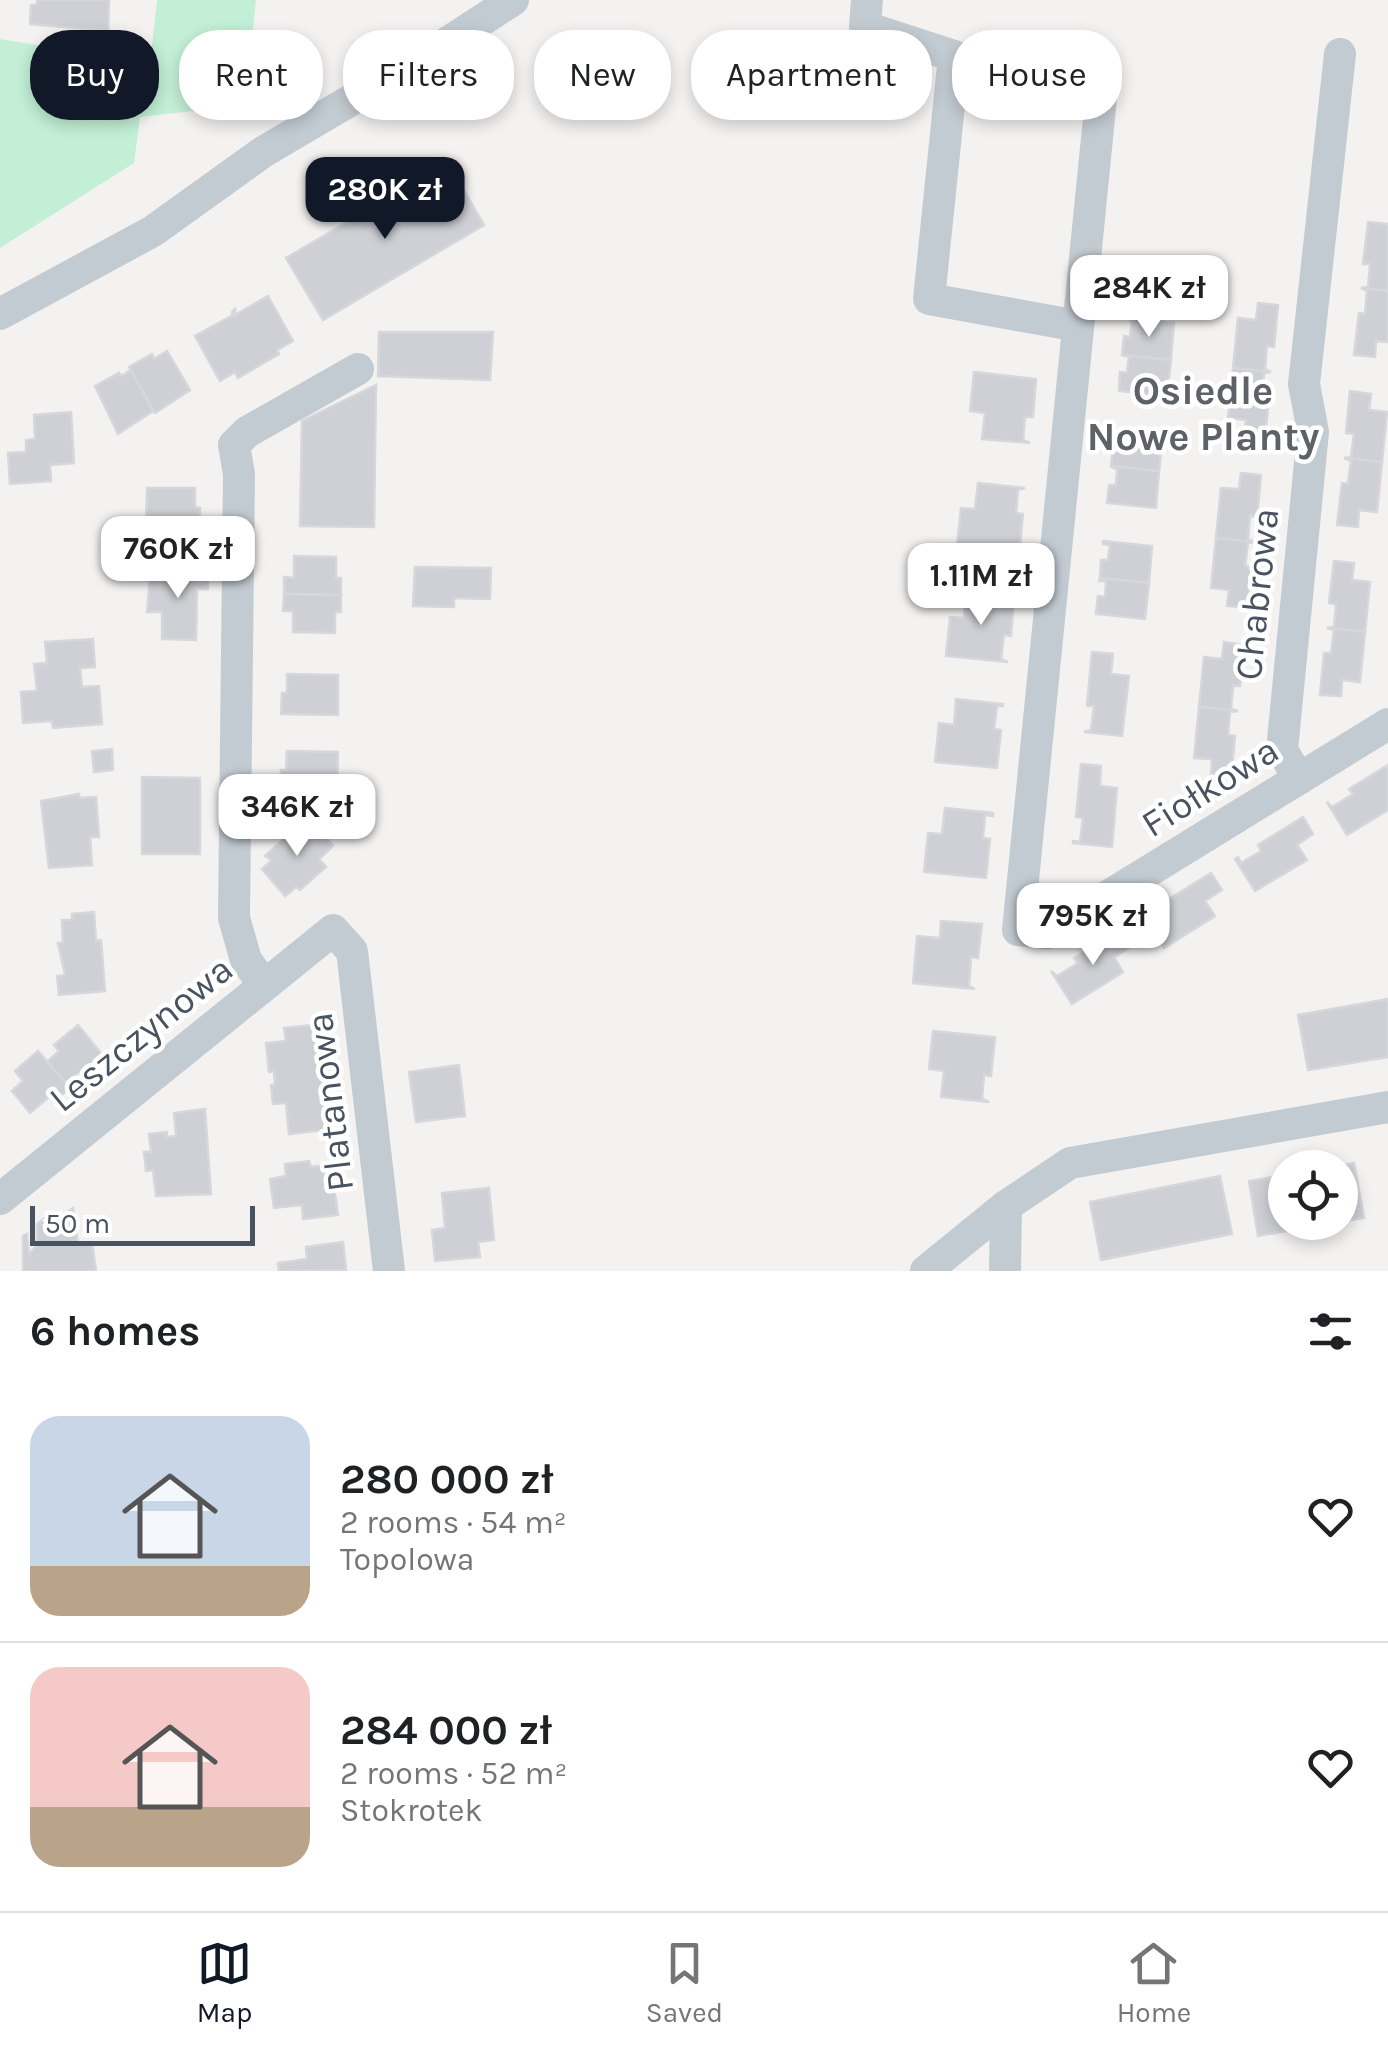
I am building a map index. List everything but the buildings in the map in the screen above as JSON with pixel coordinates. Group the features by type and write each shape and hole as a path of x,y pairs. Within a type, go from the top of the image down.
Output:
{"street":[{"path":"0,314 142,238 227,175 513,0"},
{"path":"866,14 954,56 929,299 1078,326 1099,120"},
{"name":"Chabrowa","path":"1299,780 1282,750 1313,432 1304,384 1340,54"},
{"name":"Fiołkowa","path":"1078,326 1018,930 1048,933 1388,724"},
{"path":"263,984 246,960 234,918 240,474 234,445 248,432 358,369"},
{"name":"Leszczynowa","path":"0,1200 333,930"},
{"name":"Platanowa","path":"333,930 352,951 390,1271"},
{"path":"926,1271 1006,1206 1070,1162 1388,1107"},
{"path":"1004,1271 1006,1206"}],"green space":[{"path":"157,0 256,0 253,30 179,30 179,113 159,115 159,30 154,30"},
{"path":"0,39 30,44 30,120 140,120 134,163 0,248"}],"district":[{"name":"Osiedle Nowe Planty","path":"1203,413"}]}
